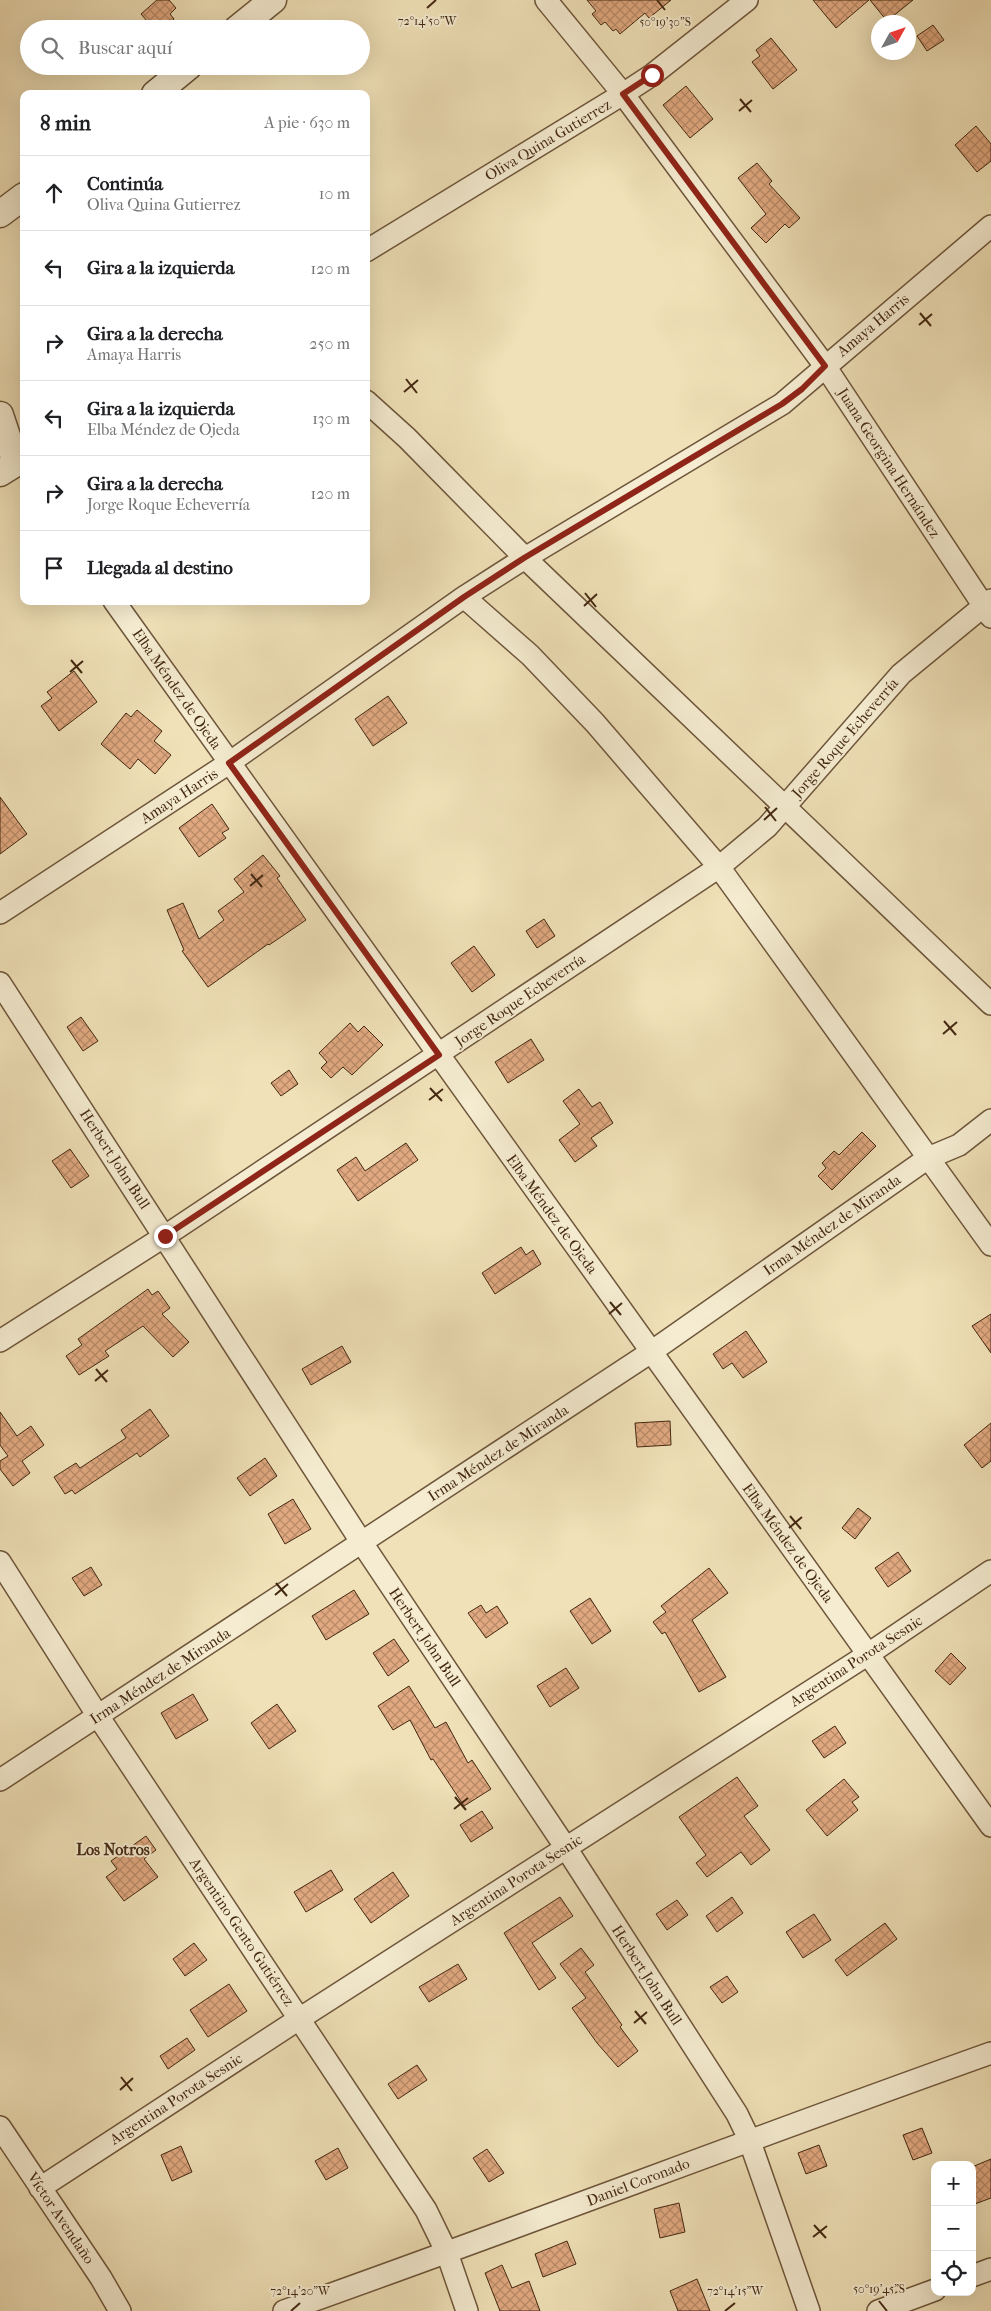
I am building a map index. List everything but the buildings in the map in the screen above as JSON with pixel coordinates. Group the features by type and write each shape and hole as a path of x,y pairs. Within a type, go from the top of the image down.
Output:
{"street":[{"path":"248,20 273,0"},
{"name":"Juana Georgina Hernández","path":"546,0 623,94 825,366 988,608"},
{"name":"Oliva Quina Gutierrez","path":"370,249 652,75 747,0"},
{"path":"160,90 178,75"},
{"path":"0,214 20,199"},
{"name":"Amaya Harris","path":"0,913 229,763 464,597 524,558 782,404 802,389 825,366 991,226"},
{"path":"370,405 407,438 524,558 991,1004"},
{"path":"0,415 13,470"},
{"path":"464,597 530,655 595,723 718,867 991,1245"},
{"name":"Elba Méndez de Ojeda","path":"117,605 991,1826"},
{"name":"Jorge Roque Echeverría","path":"0,1341 165,1236 439,1055 718,867 767,827 901,674 988,608"},
{"name":"Herbert John Bull","path":"0,983 362,1543 566,1848 737,2114 749,2139 809,2311"},
{"name":"Irma Méndez de Miranda","path":"0,1780 651,1352 928,1158 959,1145 991,1120"},
{"name":"Argentino Gento Gutiérrez","path":"0,1562 98,1716 417,2196 447,2253 467,2311"},
{"name":"Argentina Porota Sesnic","path":"40,2188 299,2019 867,1655 991,1571"},
{"name":"Daniel Coronado","path":"284,2311 447,2253 749,2139 991,2053"},
{"name":"Víctor Avendaño","path":"0,2127 101,2278 120,2311"},
{"path":"976,2275 991,2269"},
{"path":"878,2311 931,2291"}],"district":[{"name":"Los Notros","path":"113,1849"}],"route":[{"path":"165,1236 439,1055 229,763 464,597 524,558 782,404 802,389 825,366 623,94 652,75"}]}
